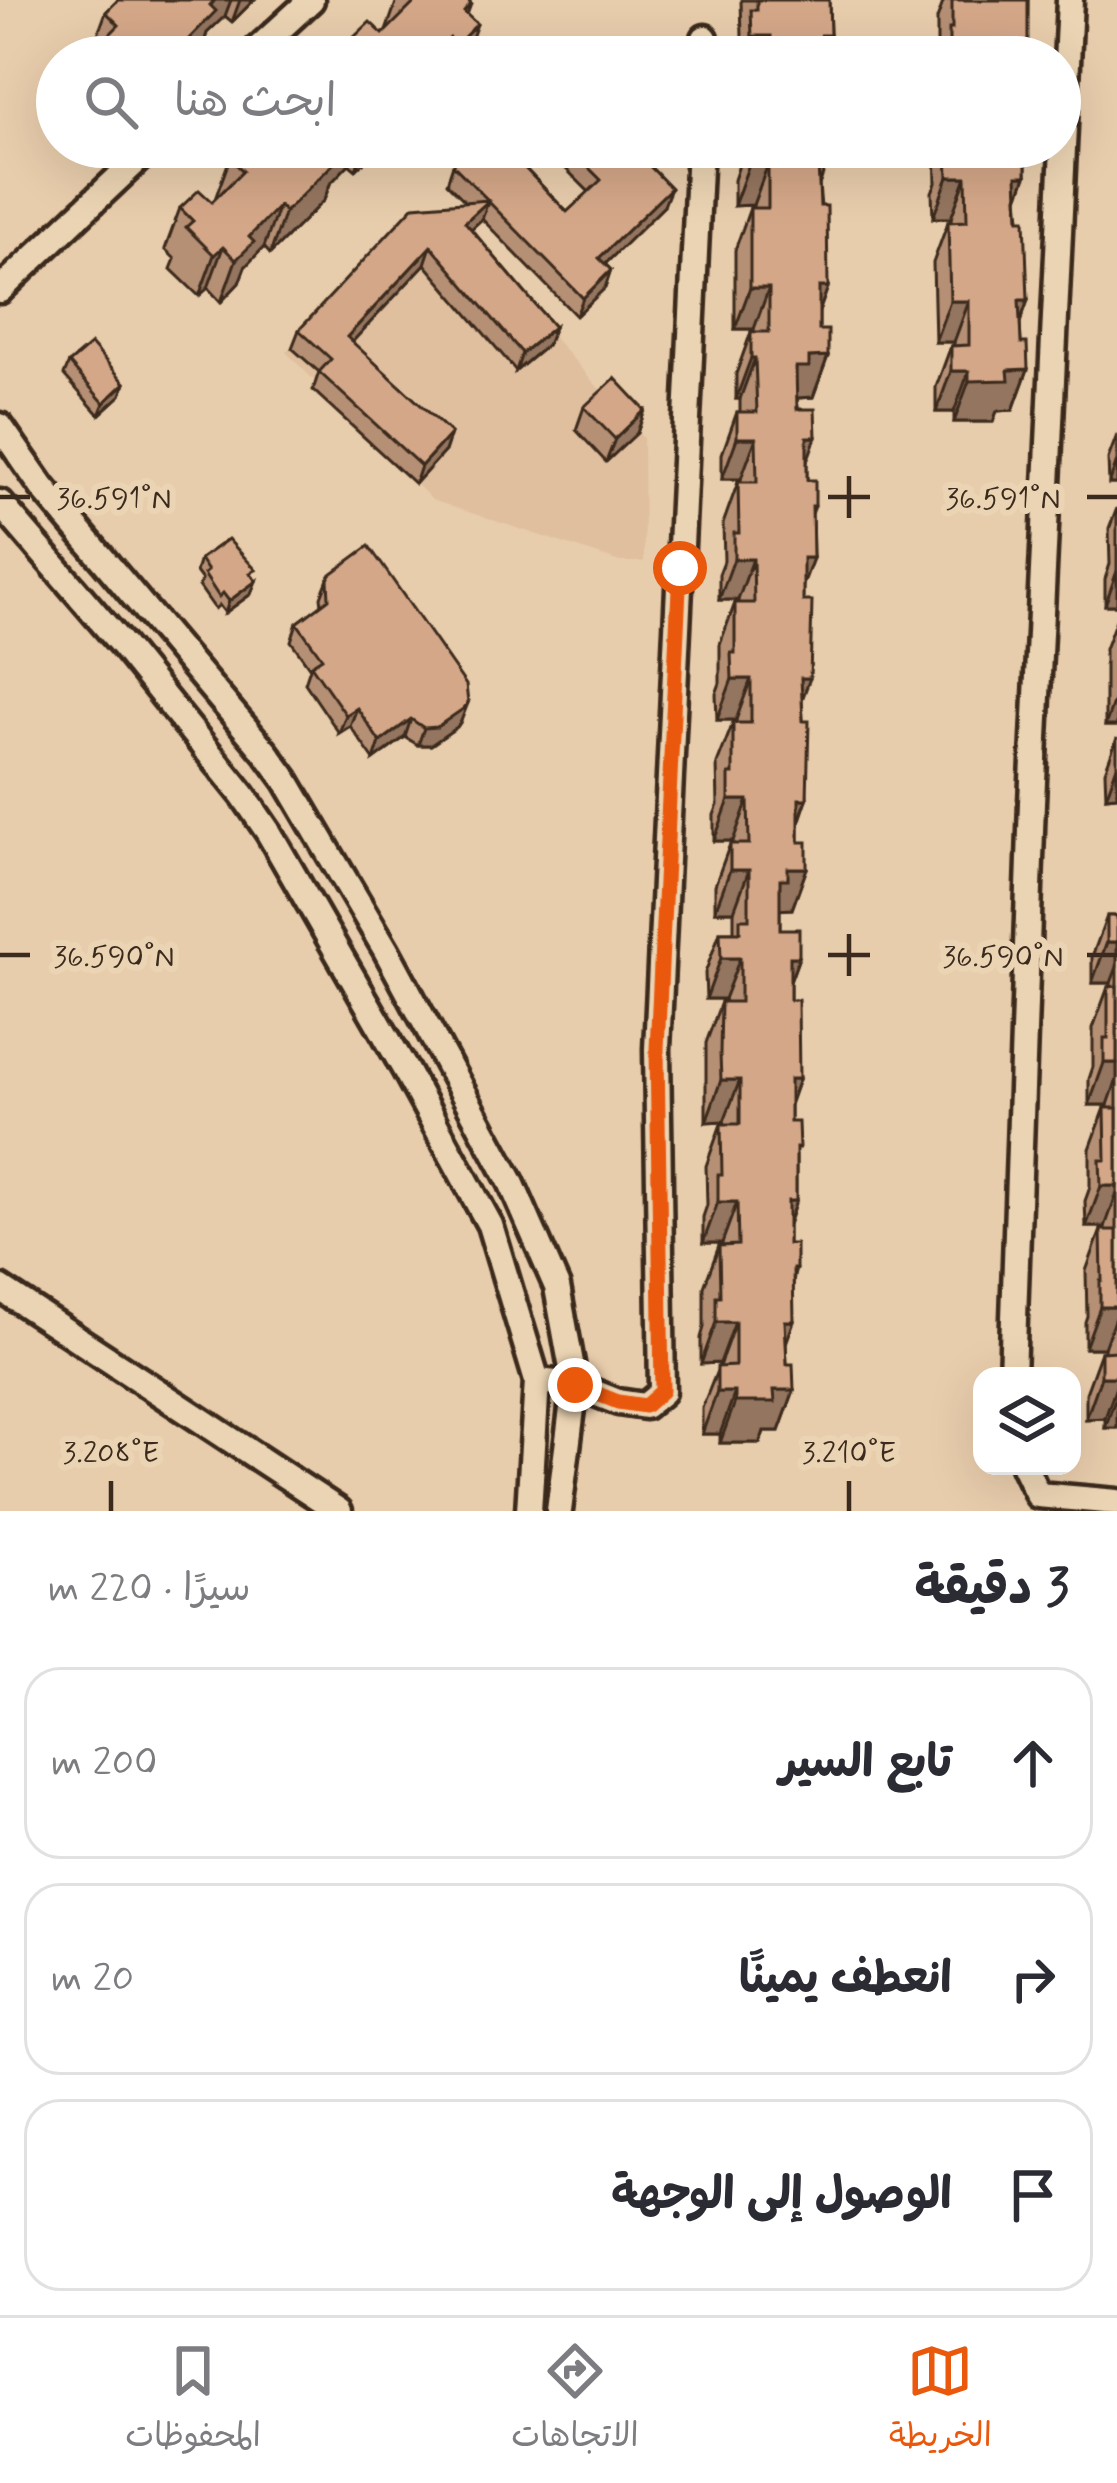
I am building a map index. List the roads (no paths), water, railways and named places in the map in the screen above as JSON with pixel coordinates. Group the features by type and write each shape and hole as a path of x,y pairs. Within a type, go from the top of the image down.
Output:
{"street":[{"path":"271,36 310,0"},
{"path":"1068,36 1070,0"},
{"path":"0,290 128,168"},
{"path":"537,1381 575,1385 618,1402 645,1406 662,1391 657,1049 699,168"},
{"path":"1012,1367 1032,802 1062,168"},
{"path":"0,265 68,224"},
{"path":"0,426 43,488 286,780 386,950 511,1182 557,1287 575,1385 560,1511"},
{"path":"0,503 124,646 269,833 490,1225 537,1381 529,1511"},
{"path":"0,1288 339,1511"},
{"path":"1028,1475 1038,1495 1117,1502"}]}
